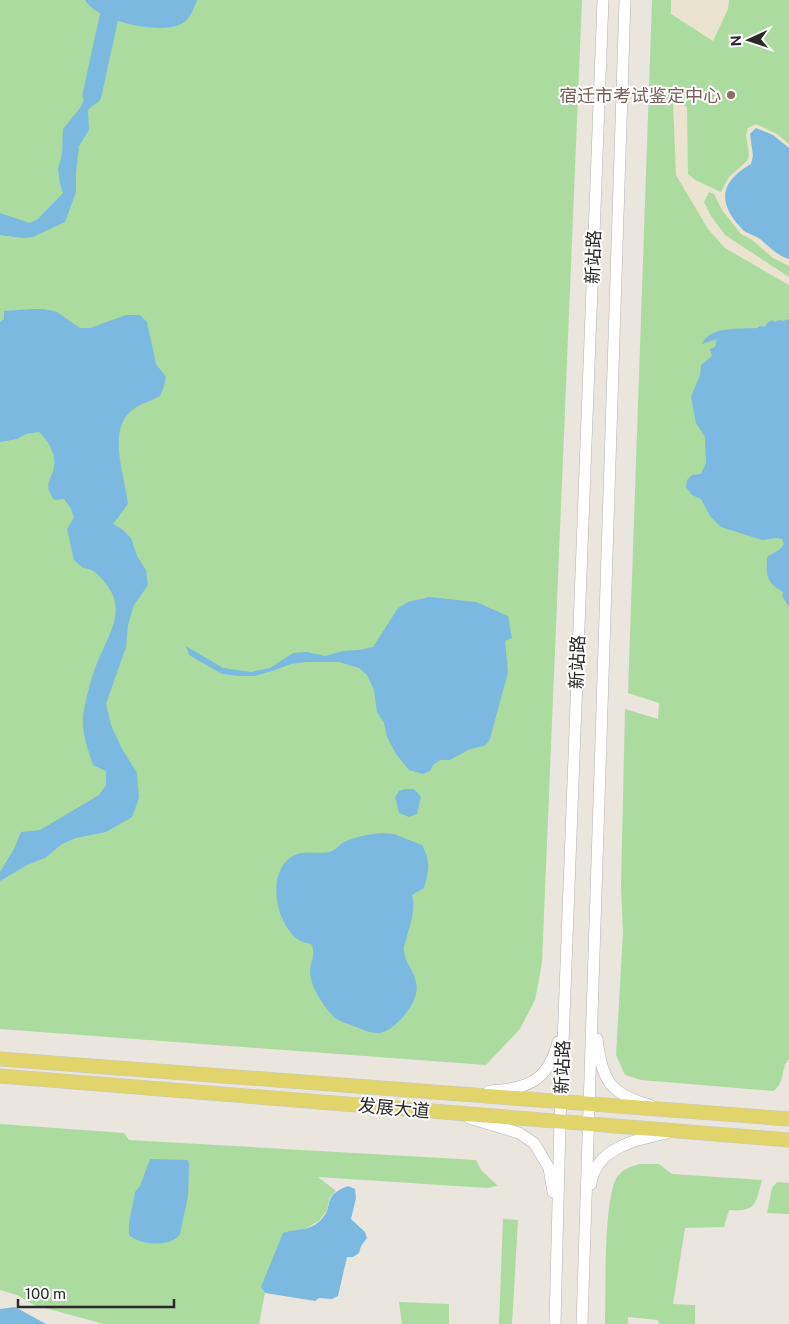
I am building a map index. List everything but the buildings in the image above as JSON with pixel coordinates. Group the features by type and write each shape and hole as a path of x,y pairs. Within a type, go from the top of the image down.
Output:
{"main road":[{"name":"发展大道","path":"0,1059 789,1120"},
{"name":"发展大道","path":"0,1076 789,1140"}],"street":[{"name":"新站路","path":"556,1324 560,1102 603,0"},
{"name":"新站路","path":"582,1324 625,0"},
{"path":"439,1093 504,1091 522,1087 538,1079 554,1059 564,998"},
{"path":"592,1005 600,1063 606,1080 620,1094 638,1102 676,1111"},
{"path":"438,1112 473,1119 519,1133 534,1143 549,1168 553,1191 557,1242"},
{"path":"584,1246 592,1176 595,1168 613,1149 630,1142 674,1131"}],"shaded area":[{"name":"宿迁市考试鉴定中心","path":"671,0 789,0 789,285 725,248 708,229 676,175"}],"green space":[{"path":"0,0 582,0 542,963 535,1000 520,1029 486,1065 0,1029"},
{"path":"652,0 671,0 671,14 713,41 728,9 729,0 789,0 789,144 777,134 756,124 748,128 746,135 749,155 747,161 729,177 721,192 695,180 688,174 687,107 673,101 676,175 708,229 725,248 789,285 789,1059 784,1067 782,1078 774,1091 641,1080 625,1075 616,1055 623,933 621,887 625,709 658,719 659,703 628,693"},
{"path":"709,192 714,194 722,210 741,234 751,239 773,258 789,266 789,277 725,235 711,216 704,202"},
{"path":"0,1124 124,1133 129,1140 476,1160 481,1170 498,1186 487,1188 318,1177 336,1191 330,1197 327,1210 319,1221 303,1230 261,1287 265,1293 259,1324 104,1324 34,1305 17,1295 0,1290"},
{"path":"640,1164 659,1164 672,1174 762,1180 753,1205 745,1210 729,1210 724,1227 685,1228 673,1304 695,1305 695,1324 659,1324 658,1320 628,1317 628,1324 605,1324 609,1205 617,1177 630,1167"},
{"path":"777,1182 789,1183 789,1214 767,1213 772,1188"},
{"path":"503,1219 518,1220 512,1324 499,1324"},
{"path":"399,1302 449,1304 449,1324 402,1324"}],"water":[{"path":"85,0 197,0 191,15 186,21 179,25 157,28 143,27 114,20 102,14"},
{"path":"87,94 96,95 96,103 88,110 89,130 79,146 76,192 65,222 33,237 23,238 0,235 0,213 30,223 38,219 63,193 58,169 62,154 63,129 80,108"},
{"path":"756,128 773,135 789,148 789,259 743,230 729,211 726,203 725,194 727,186 740,171 751,164 753,156 750,134"},
{"path":"31,309 57,312 80,328 90,328 126,315 140,315 147,322 156,364 166,377 160,396 135,408 126,416 121,427 119,453 128,504 113,524 122,529 131,538 137,556 146,570 148,585 134,605 128,625 126,647 106,704 111,725 121,747 137,773 139,798 132,817 106,832 76,838 62,844 45,858 27,865 0,881 0,872 14,849 21,832 40,830 99,795 106,785 106,771 93,765 85,737 83,716 92,679 112,630 116,610 110,590 98,574 83,568 74,560 67,529 74,517 64,499 54,500 49,492 48,486 54,460 52,450 46,440 39,432 0,442 0,322 4,319 4,311"},
{"path":"789,319 789,607 782,596 783,592 770,582 767,574 767,557 779,550 784,544 782,539 762,540 721,527 710,516 701,499 692,495 686,487 687,480 692,475 701,474 706,463 705,437 696,423 691,397 700,375 701,365 712,356 710,349 715,347 717,339 702,344 706,338 718,331 765,327 772,320 775,322"},
{"path":"429,597 476,602 508,616 512,638 505,641 508,672 490,739 486,745 468,750 450,760 440,760 433,765 430,771 423,774 409,770 396,754 387,737 384,723 377,712 374,690 367,675 359,668 339,662 306,662 291,664 255,676 222,674 189,655 186,646 223,668 251,672 270,668 293,653 307,652 325,656 343,651 373,647 398,608 408,602"},
{"path":"414,789 421,797 417,814 409,817 399,813 395,797 399,791"},
{"path":"381,833 394,834 422,845 427,856 428,866 424,888 412,895 413,912 404,948 405,956 416,981 416,994 411,1006 395,1025 383,1032 377,1033 338,1020 322,1001 312,983 310,970 313,954 311,944 297,939 284,922 279,910 276,886 278,875 283,865 296,854 327,852 334,850 348,840"},
{"path":"150,1159 188,1160 189,1164 188,1196 180,1234 170,1241 155,1244 140,1241 129,1235 129,1224 135,1192 140,1186"},
{"path":"348,1186 355,1189 356,1198 351,1219 365,1232 367,1238 361,1246 359,1253 353,1257 347,1257 338,1296 332,1299 319,1298 315,1301 265,1293 261,1287 283,1233 316,1224 325,1215 334,1194"},
{"path":"15,1307 46,1324 0,1324 0,1309"}],"waterway":[{"path":"92,95 109,17"}],"place":[{"name":"宿迁市考试鉴定中心","path":"731,95"}]}
